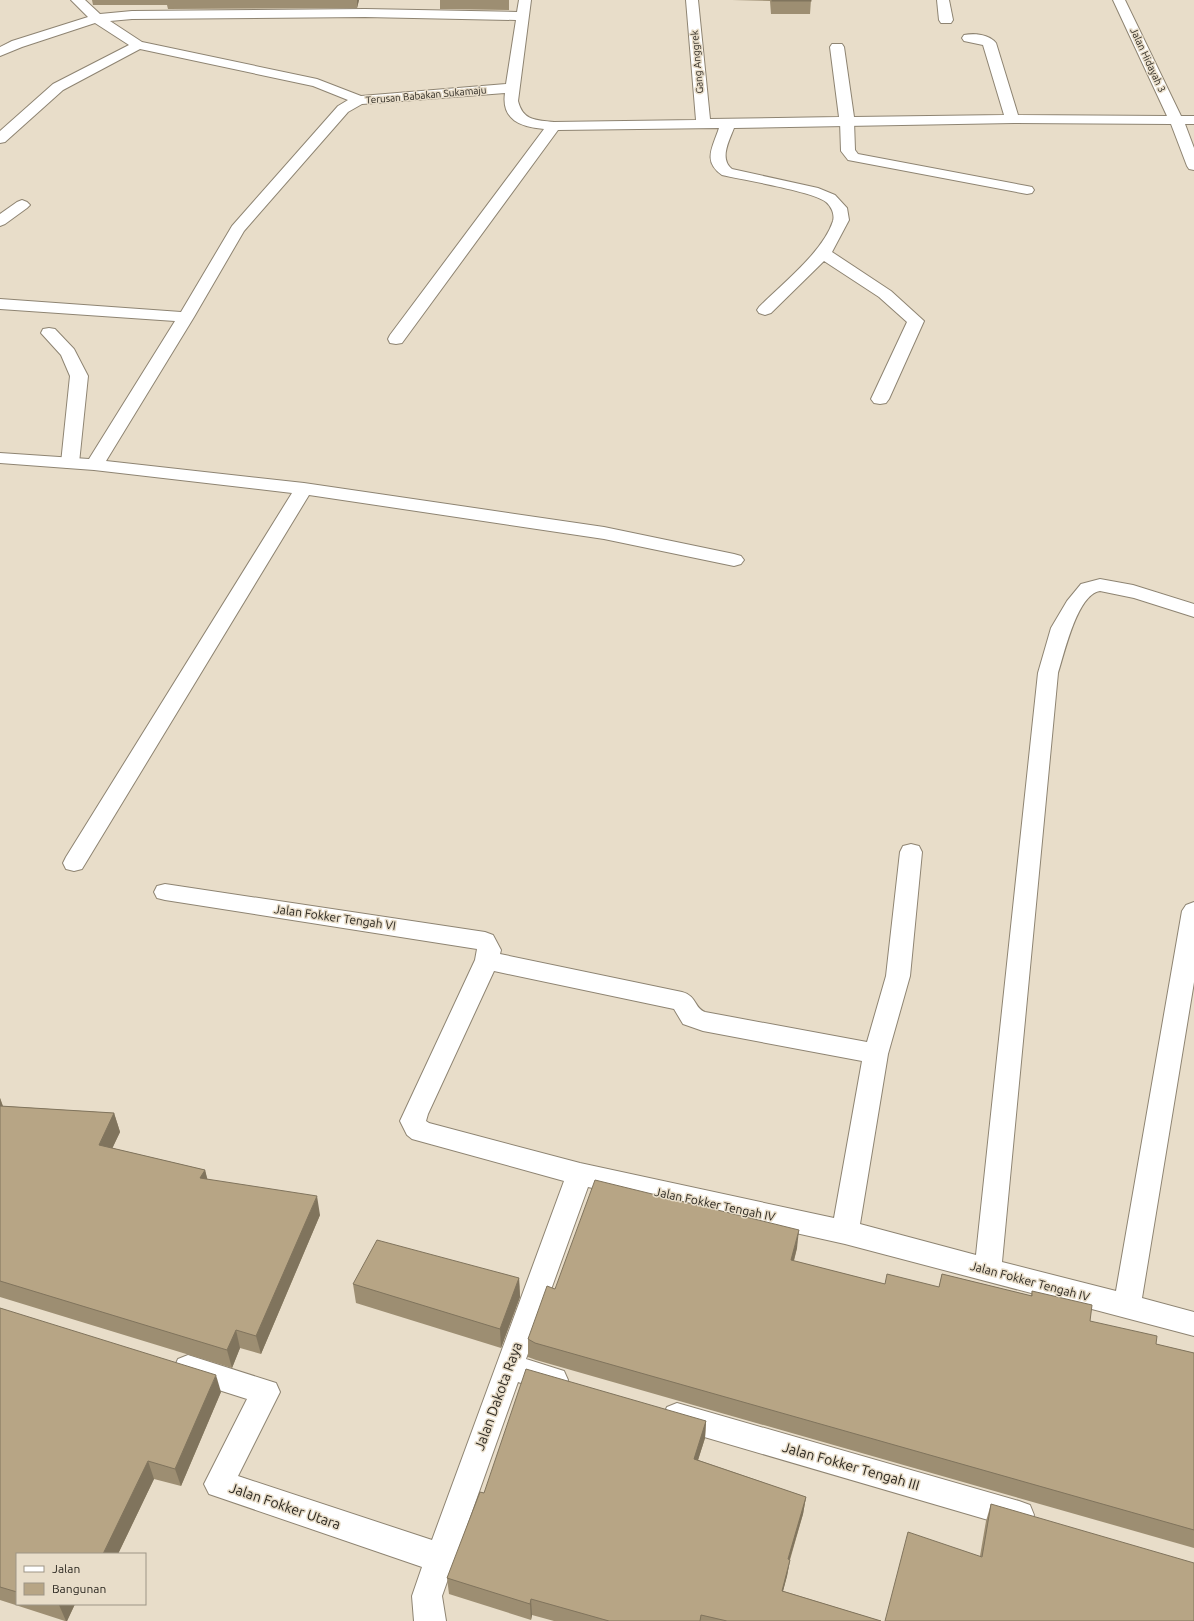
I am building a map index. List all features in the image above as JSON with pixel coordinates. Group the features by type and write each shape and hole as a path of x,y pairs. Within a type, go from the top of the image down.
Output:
{"street":[{"path":"77,0 97,18 138,45 317,83 359,100"},
{"path":"146,15 151,0"},
{"path":"226,13 231,0"},
{"path":"365,13 368,0"},
{"path":"525,0 512,106 517,116 523,120 554,126 1014,119 1194,120"},
{"name":"Gang Anggrek","path":"692,0 703,123"},
{"path":"942,0 946,20"},
{"name":"Jalan Hidayah 3","path":"1119,0 1176,120 1194,166"},
{"path":"0,52 17,44 97,18 226,13 365,13 523,16"},
{"path":"969,38 982,39 989,43 1010,112 1014,119"},
{"path":"0,139 58,87 138,45"},
{"path":"837,47 847,121 848,151 853,157 1027,190"},
{"name":"Terusan Babakan Sukamaju","path":"94,465 186,317 237,229 342,109 359,100 513,88"},
{"path":"728,123 718,158 719,166 727,172 813,192 830,198 839,208 840,220 823,253 765,310"},
{"path":"396,339 554,126"},
{"path":"0,221 22,205"},
{"path":"823,253 885,294 916,321 880,399"},
{"path":"0,304 186,317"},
{"path":"49,333 68,353 79,376 70,463"},
{"path":"0,458 94,465 304,490 597,532 734,560"},
{"path":"74,863 117,796 304,490"},
{"path":"988,1270 1048,673 1062,627 1085,589 1103,584 1131,591 1194,611"},
{"path":"845,1232 876,1054 898,976 911,852"},
{"name":"Jalan Fokker Tengah VI","path":"165,892 485,940 489,950 487,960"},
{"path":"1127,1306 1194,911"},
{"path":"487,960 682,1001 692,1017 703,1020 876,1054"},
{"name":"Jalan Fokker Tengah IV","path":"487,960 412,1121 416,1128 421,1132 580,1174 845,1232 1194,1324"},
{"name":"Jalan Dakota Raya","path":"430,1621 427,1596 580,1174"},
{"name":"Jalan Fokker Utara","path":"160,1359 266,1392 219,1484 440,1558"},
{"path":"509,1367 577,1387"},
{"name":"Jalan Fokker Tengah III","path":"653,1409 1042,1521"}],"building":[{"path":"811,0 811,1 772,1"},
{"path":"0,1106 114,1113 99,1145 205,1170 200,1178 317,1196 256,1336 236,1330 227,1350 0,1281"},
{"path":"595,1180 799,1230 791,1260 885,1284 887,1274 939,1287 942,1274 1032,1296 1032,1291 1092,1305 1090,1321 1157,1336 1156,1344 1194,1353 1194,1530 535,1343 528,1339 547,1286 555,1289"},
{"path":"377,1240 519,1278 500,1329 353,1284"},
{"path":"0,1308 216,1375 175,1469 148,1461 103,1553 16,1553 16,1592 0,1587"},
{"path":"526,1369 706,1421 694,1459 806,1497 788,1559 790,1560 782,1591 881,1621 727,1621 701,1615 700,1621 609,1621 531,1599 530,1604 447,1578 480,1492 484,1493"},
{"path":"991,1504 1194,1563 1194,1621 885,1621 908,1532 982,1557"}]}
